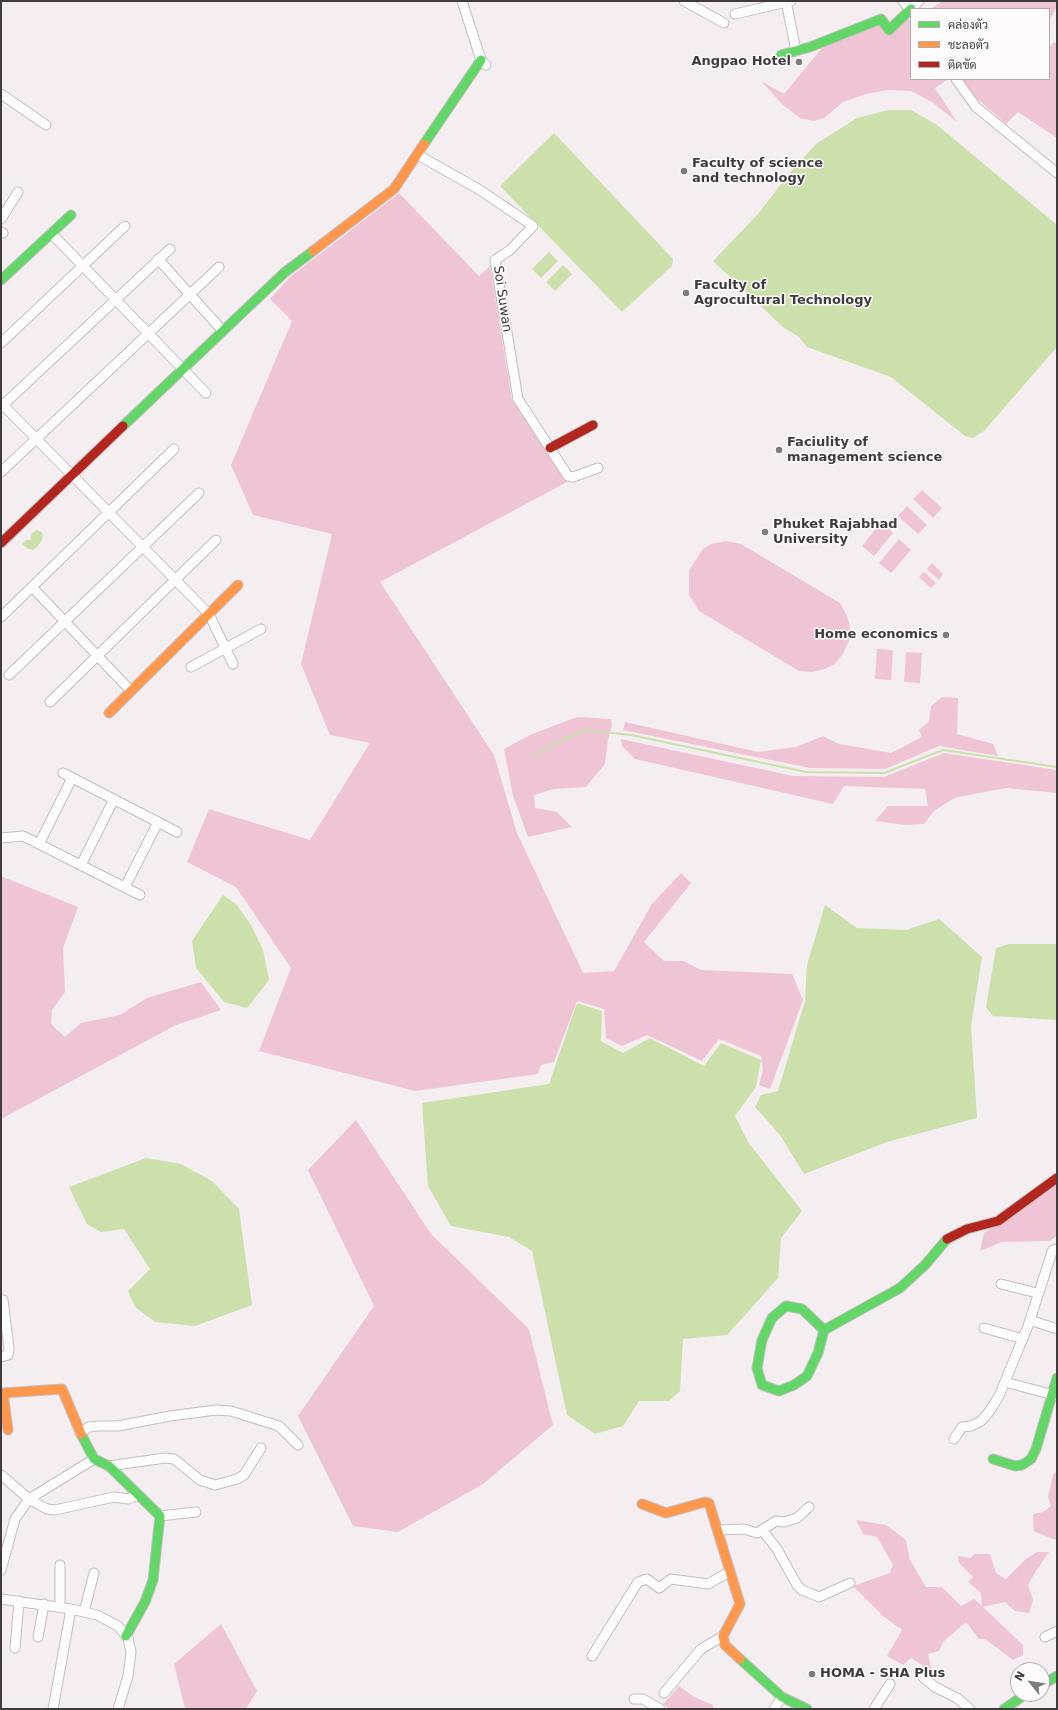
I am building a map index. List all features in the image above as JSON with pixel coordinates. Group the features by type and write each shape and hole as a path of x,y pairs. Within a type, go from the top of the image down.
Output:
{"street":[{"path":"1,543 222,330 284,273 394,189 483,62 462,1"},
{"path":"685,1 724,23"},
{"path":"735,14 788,1 796,51"},
{"path":"903,1 910,9"},
{"path":"781,55 810,48 881,19 890,30 910,11"},
{"path":"957,80 976,107 1057,173"},
{"path":"1,94 46,125"},
{"name":"Soi Suwan","path":"418,155 480,190 533,226 510,250 495,260 518,399 571,478 598,468"},
{"path":"1,219 18,192"},
{"path":"1,280 71,214"},
{"path":"1,343 125,226"},
{"path":"51,233 206,393"},
{"path":"170,249 2,405 209,614 233,664"},
{"path":"158,259 222,330"},
{"path":"1,472 219,267"},
{"path":"550,448 593,425"},
{"path":"1,617 174,449"},
{"path":"9,675 199,493"},
{"path":"50,702 176,581 216,540"},
{"path":"109,713 238,585"},
{"path":"32,587 131,691"},
{"path":"191,667 261,629"},
{"path":"63,773 177,832"},
{"path":"39,844 72,778"},
{"path":"81,865 114,799"},
{"path":"125,887 158,822"},
{"path":"1,838 23,836 140,895"},
{"path":"824,1330 802,1309 786,1306 772,1318 762,1340 757,1368 762,1385 779,1391 794,1385 806,1376 818,1353 824,1330 872,1302 900,1288 925,1265 948,1238 967,1229 998,1221 1057,1178"},
{"path":"954,1439 962,1427 977,1424 989,1412 1005,1382 1023,1339 1037,1293 1052,1252 1057,1249"},
{"path":"1002,1284 1037,1293"},
{"path":"1,1300 3,1300 9,1349 8,1355 1,1357"},
{"path":"1030,1320 1057,1329"},
{"path":"984,1328 1023,1339"},
{"path":"993,1458 1015,1466 1022,1465 1031,1460 1054,1395 1057,1378"},
{"path":"1005,1382 1054,1395"},
{"path":"8,1430 3,1393 62,1389 80,1433 94,1458 109,1466 160,1516"},
{"path":"80,1433 89,1427 118,1426 170,1416 216,1410 231,1411 279,1426 298,1445"},
{"path":"109,1466 165,1458 174,1459 200,1480 215,1485 237,1479 244,1475 261,1448"},
{"path":"1,1570 15,1519 30,1499 94,1458"},
{"path":"1,1475 42,1507 55,1510 114,1496 128,1499 138,1495"},
{"path":"642,1504 666,1513 707,1502 718,1530 729,1572 740,1604 723,1636 701,1649 664,1693"},
{"path":"718,1530 744,1529 757,1533 776,1521 784,1522 797,1518 809,1507"},
{"path":"160,1516 196,1512"},
{"path":"126,1636 145,1602 153,1580 160,1516"},
{"path":"762,1530 777,1549 797,1585 802,1590 819,1597 850,1583"},
{"path":"60,1565 60,1607"},
{"path":"592,1656 638,1582 647,1579 659,1588 670,1579 708,1584 729,1572"},
{"path":"84,1612 94,1573"},
{"path":"1,1599 44,1604 84,1612 109,1620 118,1626 126,1636 131,1652 128,1676 118,1709"},
{"path":"15,1648 19,1601"},
{"path":"38,1636 44,1604"},
{"path":"53,1709 71,1609"},
{"path":"1046,1637 1057,1631"},
{"path":"723,1636 725,1645 782,1697 807,1709"},
{"path":"923,1677 935,1687 957,1698 970,1709"},
{"path":"874,1709 890,1684"},
{"path":"774,1709 782,1697"},
{"path":"634,1699 643,1700 660,1709"},
{"path":"1004,1709 1014,1702"}],"shaded area":[{"path":"943,1 1057,1 1057,7 1050,19 1050,8 932,8"},
{"path":"909,19 910,80 947,80 935,88 957,122 932,102 911,91 888,90 866,94 843,102 824,118 814,121 800,118 783,105 761,81 784,94 822,48 878,23"},
{"path":"1054,42 1057,44 1057,138 1018,112 1006,124 973,95 963,80 1050,80 1050,47"},
{"path":"888,110 911,110 937,125 1057,225 1057,347 984,431 973,438 965,436 891,377 807,347 799,337 783,327 713,261 759,213 787,176 816,144 857,118"},
{"path":"554,133 673,259 672,266 622,312 500,186"},
{"path":"399,193 479,276 490,266 512,400 567,482 380,582 494,755 517,833 583,973 614,971 652,904 681,873 691,883 644,942 664,961 683,961 701,970 792,974 803,1000 770,1089 759,1085 763,1070 761,1056 719,1039 702,1061 647,1035 622,1046 606,1038 604,1009 577,1001 554,1062 541,1065 538,1074 415,1091 259,1051 291,968 236,887 187,862 209,809 310,840 370,743 330,735 301,664 332,534 253,515 231,465 292,321 270,299 290,277"},
{"path":"549,252 558,261 541,278 532,269"},
{"path":"563,265 572,274 555,291 546,282"},
{"path":"922,490 942,508 933,518 913,499"},
{"path":"907,506 927,525 918,534 898,516"},
{"path":"881,522 893,533 874,556 862,546"},
{"path":"37,530 42,532 42,540 33,550 28,549 22,544 26,540 30,540 32,533"},
{"path":"899,539 911,550 891,573 879,563"},
{"path":"726,541 741,544 840,603 850,626 850,638 844,652 835,664 825,669 812,672 799,671 699,611 689,595 689,571 702,550 711,544"},
{"path":"932,563 943,574 939,580 927,569"},
{"path":"924,572 936,583 931,588 919,577"},
{"path":"877,649 893,650 891,680 875,679"},
{"path":"906,652 922,653 920,683 904,682"},
{"path":"942,697 958,698 957,734 993,744 998,756 939,746 885,769 810,768 623,730 625,722 758,752 796,747 823,736 839,744 891,753 922,737 919,730 929,722 931,706"},
{"path":"577,717 611,719 612,726 608,740 605,764 586,787 554,789 534,795 535,808 557,812 572,827 528,837 513,796 504,749 530,735"},
{"path":"621,739 793,776 884,777 944,753 1057,770 1057,793 1006,788 954,798 934,811 924,824 906,825 875,821 888,806 928,806 925,789 844,786 833,804 635,759 622,746"},
{"path":"1,874 3,877 78,907 63,948 65,992 52,1010 51,1024 65,1037 81,1023 120,1015 147,998 201,982 221,1010 176,1025 1,1119"},
{"path":"223,895 236,904 251,925 263,950 269,980 247,1008 224,1002 196,968 192,941"},
{"path":"825,905 857,928 906,930 939,919 982,957 971,1026 977,1118 887,1142 804,1174 780,1135 755,1107 761,1095 778,1091 805,1001 807,965"},
{"path":"1009,944 1057,944 1057,1020 993,1016 986,1007 996,948"},
{"path":"577,1003 602,1011 601,1041 623,1053 650,1038 704,1066 721,1043 761,1060 756,1087 735,1116 748,1142 802,1211 781,1238 778,1278 727,1335 683,1339 680,1391 669,1401 639,1401 623,1426 595,1434 567,1415 532,1251 509,1237 451,1226 428,1186 422,1103 549,1084"},
{"path":"356,1120 431,1234 529,1329 553,1425 483,1484 398,1532 353,1526 298,1416 374,1306 308,1170"},
{"path":"146,1158 181,1164 212,1181 239,1209 252,1305 195,1326 155,1322 135,1307 128,1291 150,1269 124,1229 101,1232 87,1224 69,1187"},
{"path":"1057,1182 1057,1236 1050,1241 1002,1242 980,1251 984,1233"},
{"path":"1057,1471 1057,1538 1055,1540 1034,1531 1033,1514 1043,1512 1051,1506 1048,1497 1053,1475"},
{"path":"856,1520 886,1525 906,1540 910,1560 926,1587 942,1587 961,1606 974,1599 982,1606 981,1593 968,1582 973,1577 959,1563 958,1556 971,1558 974,1554 990,1554 996,1573 1006,1579 1026,1559 1037,1552 1049,1552 1028,1585 1033,1600 1029,1613 1015,1611 1005,1602 983,1607 1023,1645 1023,1655 1013,1660 985,1639 979,1639 966,1622 943,1642 939,1651 928,1654 931,1666 929,1673 924,1676 922,1665 911,1658 903,1665 887,1656 902,1630 883,1616 853,1586 890,1573 893,1565 877,1537 863,1534"},
{"path":"221,1624 257,1691 246,1709 185,1709 174,1664"},
{"path":"679,1686 694,1697 713,1705 713,1709 670,1709 663,1704"}],"waterway":[{"path":"533,755 584,730 631,735 806,772 884,773 943,750 1057,767"}],"traffic: fast":[{"path":"781,55 810,47 881,19 889,30 910,10"},
{"path":"424,144 481,60"},
{"path":"1,280 71,215"},
{"path":"123,426 284,273 313,251"},
{"path":"824,1330 802,1309 786,1306 772,1318 762,1340 757,1368 762,1385 779,1391 794,1385 807,1376 818,1353 824,1330 900,1288 925,1265 947,1239"},
{"path":"993,1459 1015,1466 1022,1465 1031,1459 1036,1449 1057,1378"},
{"path":"81,1434 94,1459 109,1466 160,1516 153,1580 145,1602 126,1636"},
{"path":"740,1659 782,1697 807,1709"},
{"path":"1050,1680 1057,1676"},
{"path":"1004,1709 1014,1702"}],"traffic: slow":[{"path":"313,251 394,189 424,144"},
{"path":"109,713 238,585"},
{"path":"8,1430 3,1393 62,1389 81,1434"},
{"path":"642,1504 666,1513 705,1502 709,1503 740,1604 723,1636 725,1645 740,1659"}],"traffic: jam":[{"path":"550,448 593,425"},
{"path":"1,543 123,426"},
{"path":"947,1239 967,1229 998,1221 1057,1178"}],"place":[{"name":"Angpao Hotel","path":"799,62"},
{"name":"Faculty of science and technology","path":"684,171"},
{"name":"Faculty of Agrocultural Technology","path":"686,293"},
{"name":"Faciulity of management science","path":"779,450"},
{"name":"Phuket Rajabhad University","path":"765,532"},
{"name":"Home economics","path":"946,635"},
{"name":"HOMA - SHA Plus","path":"812,1674"}]}
